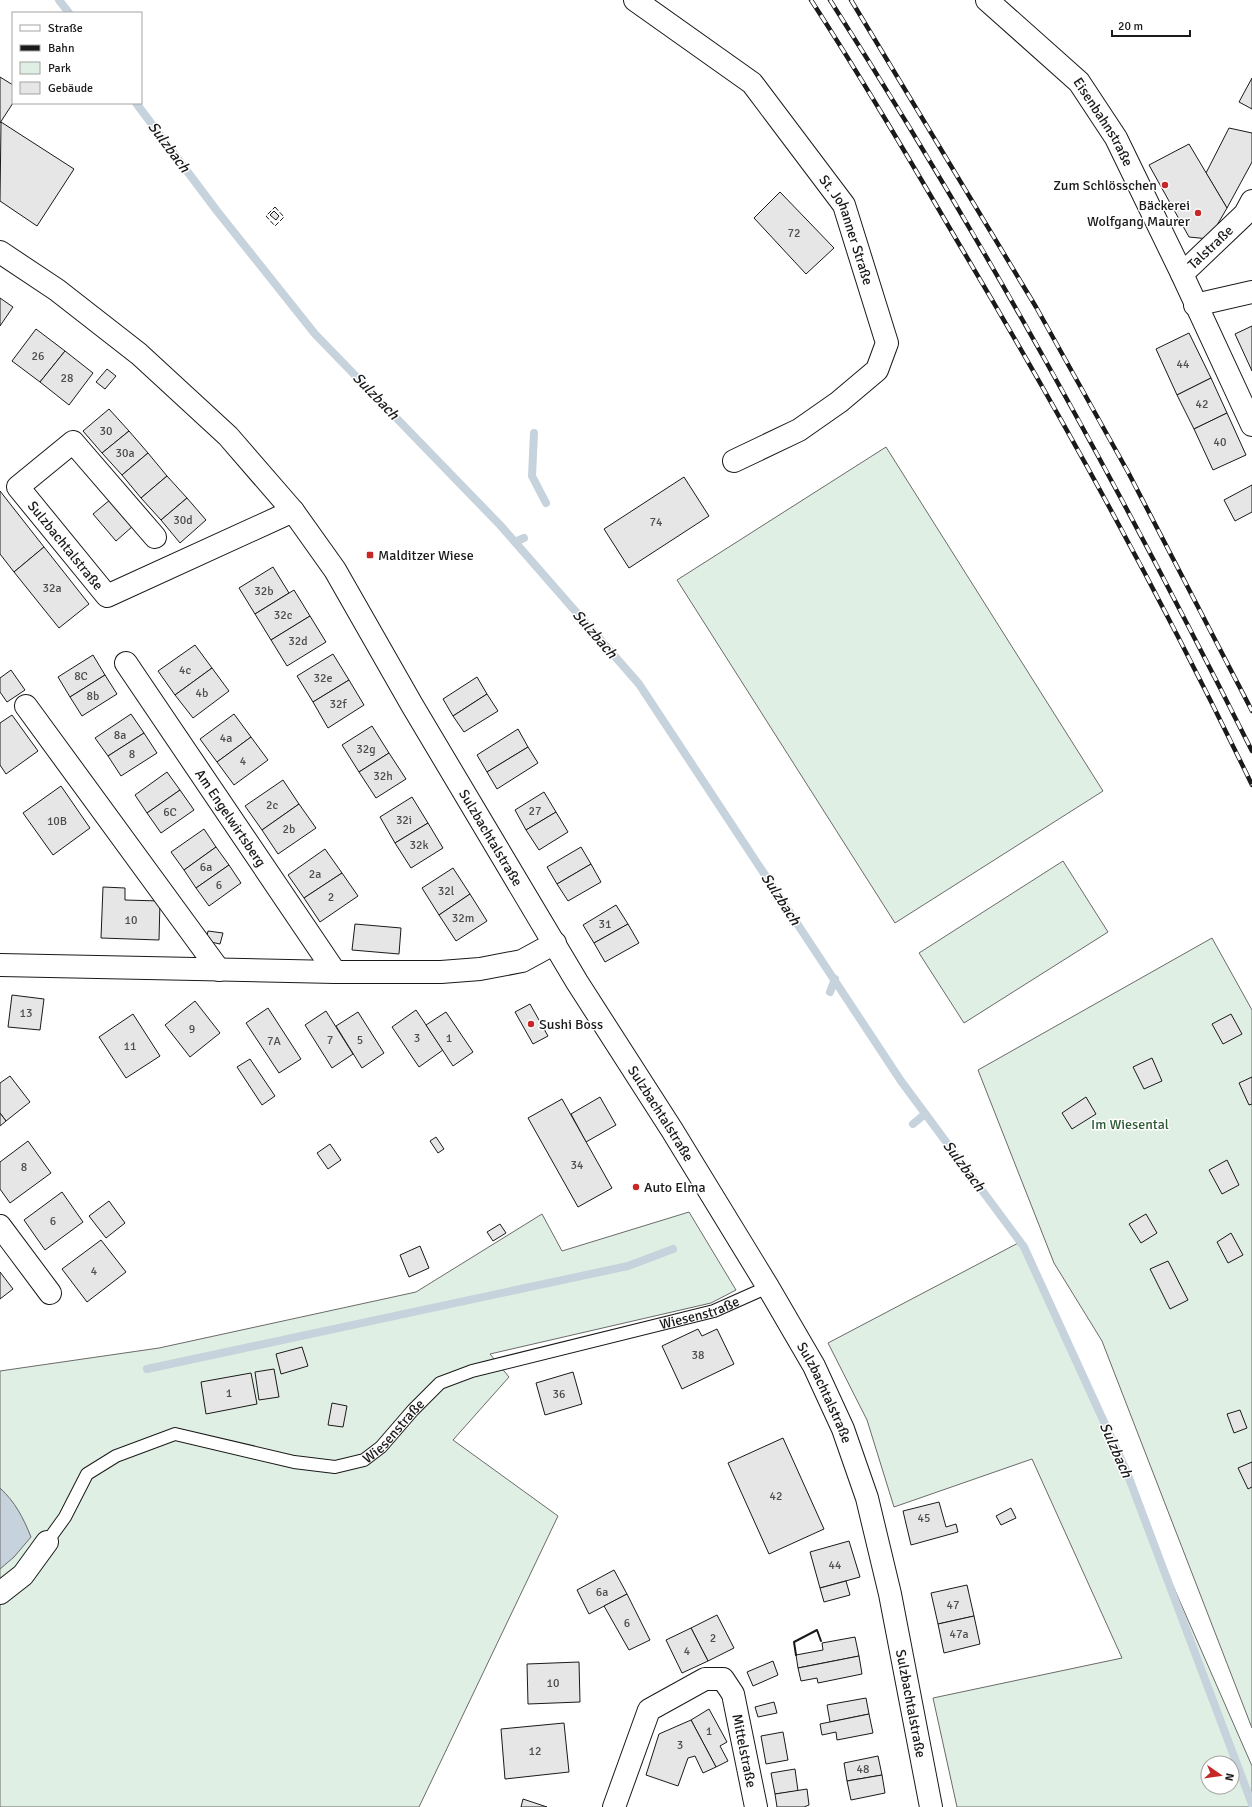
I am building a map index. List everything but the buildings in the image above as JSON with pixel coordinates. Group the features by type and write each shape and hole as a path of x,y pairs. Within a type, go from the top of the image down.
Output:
{"street":[{"name":"St. Johanner Straße","path":"635,0 752,83 844,205 887,343 877,370 839,402 799,430 734,461"},
{"name":"Eisenbahnstraße","path":"987,0 1079,82 1116,138 1182,274 1195,305 1252,425"},
{"name":"Talstraße","path":"1182,274 1245,214 1252,201"},
{"name":"Sulzbachtalstraße","path":"0,252 58,290 139,354 228,436 293,511 335,570 412,705 554,943 768,1287 814,1366 843,1429 867,1498 890,1594 932,1807"},
{"path":"1195,305 1252,292"},
{"name":"Sulzbachtalstraße","path":"155,537 73,442 18,487 107,596 293,511"},
{"name":"Am Engelwirtsberg","path":"126,663 336,972"},
{"path":"26,706 218,970"},
{"path":"0,965 336,972 441,972 480,969 522,961 554,943"},
{"path":"0,1226 50,1292"},
{"name":"Wiesenstraße","path":"0,1593 23,1575 47,1542"},
{"name":"Mittelstraße","path":"614,1807 649,1710 705,1679 723,1679 733,1694 756,1807"}],"lane":[{"name":"Wiesenstraße","path":"47,1542 65,1517 87,1474 116,1456 175,1434 301,1463 335,1467 364,1460 381,1447 413,1410 440,1383 479,1369 714,1311 768,1287"}],"green space":[{"path":"886,447 1103,791 895,923 677,580"},
{"path":"1063,861 1108,932 964,1023 919,953"},
{"name":"Im Wiesental","path":"1212,938 1252,1010 1252,1728 1102,1341 1054,1263 978,1070"},
{"path":"689,1212 736,1290 711,1303 490,1354 509,1377 453,1440 558,1516 419,1807 0,1807 0,1371 159,1348 416,1292 542,1214 562,1251"},
{"path":"1022,1241 1252,1766 1252,1807 957,1807 933,1698 1122,1658 1032,1459 894,1507 867,1420 828,1343"}],"shaded area":[{"path":"0,1488 18,1510 31,1537 14,1557 0,1569"}],"waterway":[{"name":"Sulzbach","path":"59,0 68,12"},
{"name":"Sulzbach","path":"137,104 217,211 315,334 500,525 639,684 901,1081 1024,1247 1126,1470 1252,1804"},
{"path":"534,433 532,476 546,503"},
{"path":"515,542 524,538"},
{"path":"830,992 835,979"},
{"path":"913,1124 925,1114"},
{"path":"147,1369 628,1266 673,1249"}],"railway":[{"path":"811,0 905,152 1037,377 1148,579 1252,785"},
{"path":"830,0 943,183 1051,370 1103,464 1252,751"},
{"path":"851,0 1036,307 1128,472 1252,711"}],"fence":[{"path":"275,207 284,217 275,226 266,216 275,207"}],"wall":[{"path":"796,1655 794,1642 817,1630 821,1641"}],"place":[{"name":"Zum Schlösschen","path":"1165,185"},
{"name":"Bäckerei Wolfgang Maurer","path":"1198,213"},
{"name":"Malditzer Wiese","path":"370,555"},
{"name":"Sushi Boss","path":"531,1024"},
{"name":"Auto Elma","path":"636,1187"}]}
